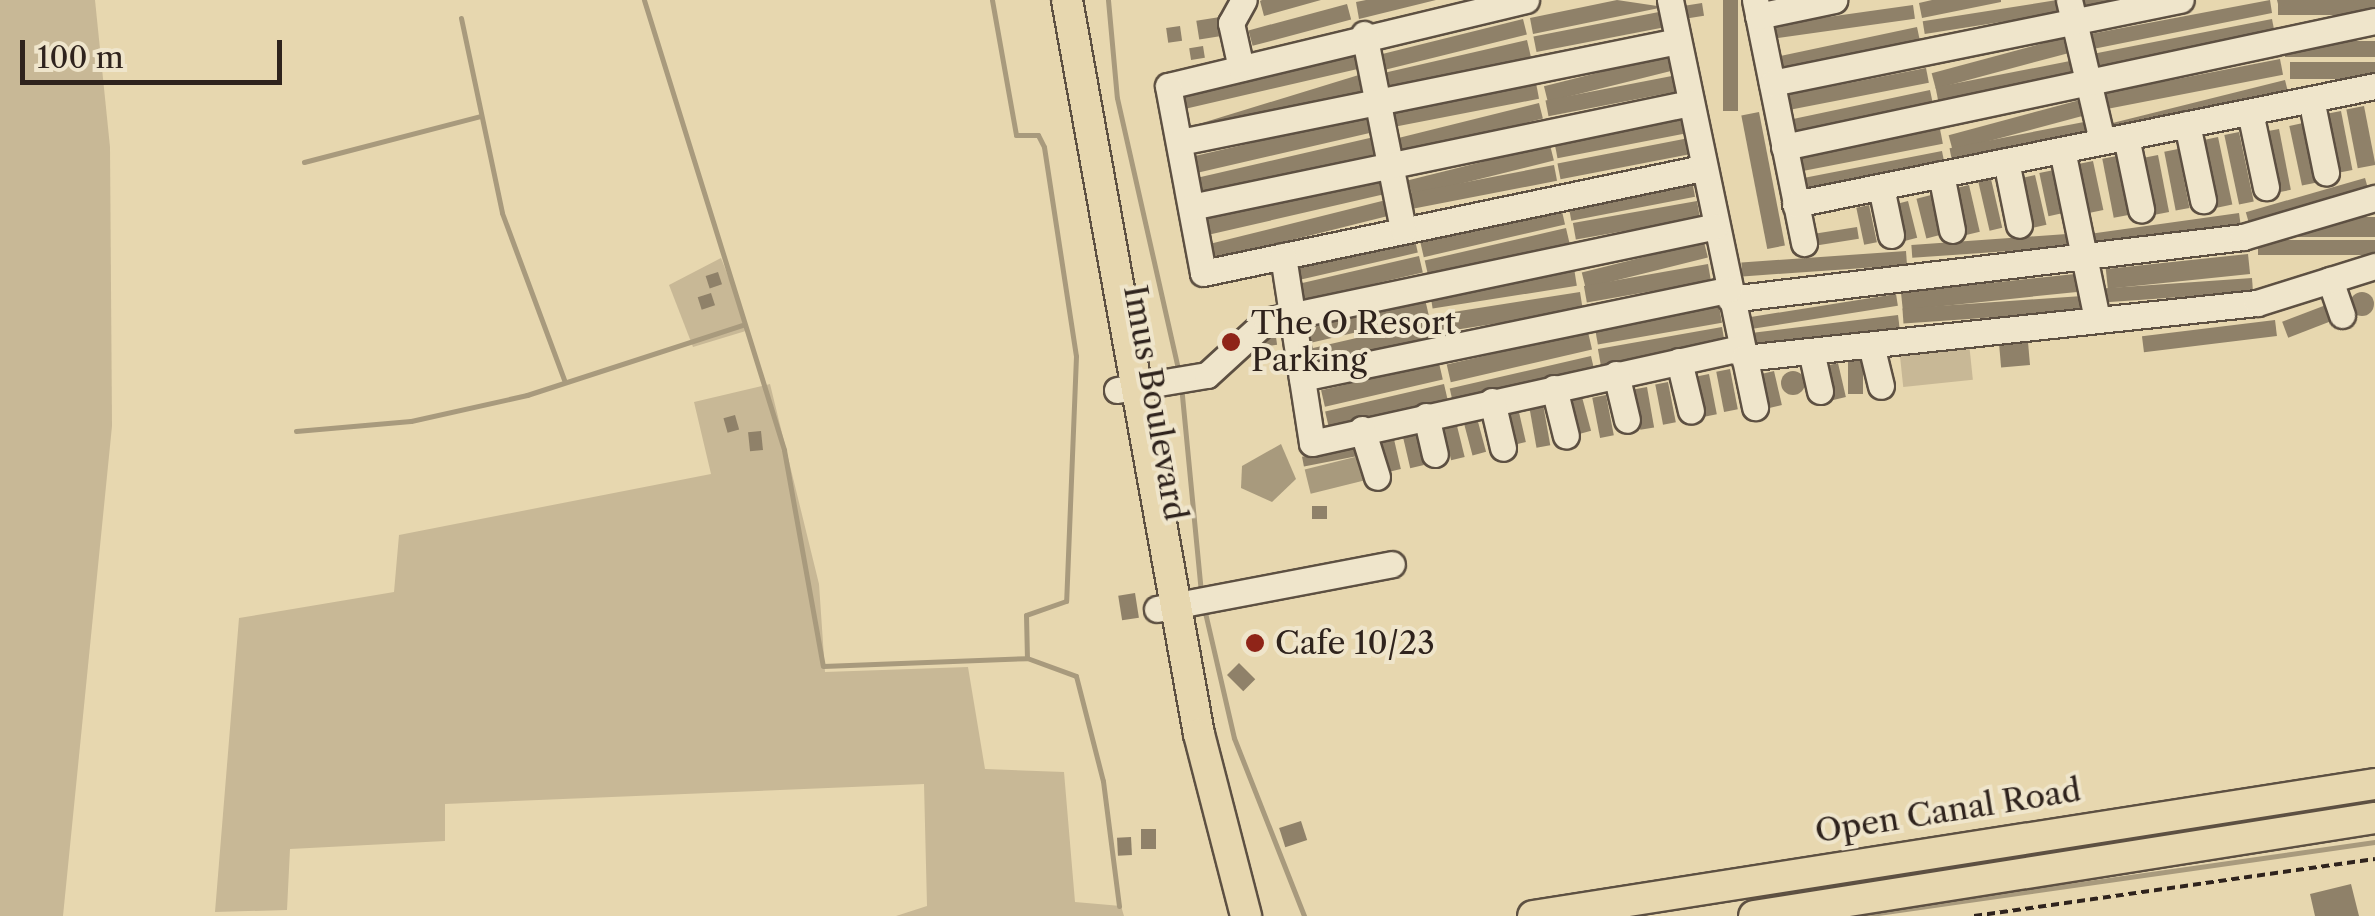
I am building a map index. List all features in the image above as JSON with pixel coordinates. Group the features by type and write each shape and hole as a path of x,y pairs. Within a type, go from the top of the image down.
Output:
{"main road":[{"name":"Imus Boulevard","path":"1047,0 1127,388 1184,603 1180,736 1216,812 1246,916"},
{"name":"Imus Boulevard","path":"1066,0 1127,388"},
{"name":"Open Canal Road","path":"1533,916 2375,784"},
{"path":"1754,916 2375,818"}],"street":[{"path":"1241,68 1231,23 1244,0"},
{"path":"1526,0 1364,34 1168,86 1202,273 1702,168"},
{"path":"1670,0 1755,408"},
{"path":"1804,243 1757,8 1834,0"},
{"path":"1772,82 2072,11 2180,0"},
{"path":"2072,11 2089,83 2140,209"},
{"path":"1784,147 2375,21"},
{"path":"1364,34 1403,230"},
{"path":"1180,142 1678,41"},
{"path":"1795,204 2312,99 2374,92"},
{"path":"2312,99 2326,172"},
{"path":"1191,206 1690,104"},
{"path":"2250,112 2266,188"},
{"path":"2187,124 2203,200"},
{"path":"2062,150 2097,319"},
{"path":"2006,161 2020,225"},
{"path":"1941,174 1952,230"},
{"path":"1881,186 1891,235"},
{"path":"1302,378 1729,294 2242,237 2375,198"},
{"path":"1127,388 1207,375 1256,324 1715,226"},
{"path":"1284,256 1312,443 1679,361 1743,353 1811,351 2257,303 2375,266"},
{"path":"2330,280 2342,315"},
{"path":"1871,344 1881,386"},
{"path":"1811,351 1820,392"},
{"path":"1679,361 1691,411"},
{"path":"1616,374 1627,420"},
{"path":"1554,388 1566,436"},
{"path":"1492,401 1502,448"},
{"path":"1426,416 1435,454"},
{"path":"1362,429 1378,477"},
{"path":"1184,603 1392,564"}],"path":[{"path":"1974,916 2375,859"}],"shaded area":[{"path":"0,0 95,0 110,147 112,426 63,916 0,916"},
{"path":"721,258 749,330 693,347 669,285"},
{"path":"1969,343 1973,380 1903,387 1899,350"},
{"path":"770,384 819,584 825,672 968,667 985,769 1064,772 1075,902 1121,906 1124,916 896,916 927,906 924,784 445,804 445,841 290,849 287,910 215,912 239,618 394,592 399,535 711,474 694,402"},
{"path":"1281,444 1296,479 1272,502 1241,488 1242,466"},
{"path":"1359,456 1365,480 1311,494 1305,470"}],"building":[{"path":"1262,0 1321,0 1264,16 1260,1"},
{"path":"1366,0 1436,0 1359,19 1356,2"},
{"path":"1617,0 1664,7 1533,34 1530,18"},
{"path":"1723,0 1738,0 1738,111 1723,111"},
{"path":"2057,0 2059,13 1925,34 1923,21"},
{"path":"2077,0 2122,0 2079,10"},
{"path":"2270,0 2272,13 2088,50 2085,35"},
{"path":"2277,0 2327,0 2327,2 2280,12"},
{"path":"2278,0 2375,0 2375,15 2278,15"},
{"path":"2001,2 1922,18 1919,3"},
{"path":"1702,3 1704,16 1688,18 1686,6"},
{"path":"1347,4 1351,19 1253,46 1248,30"},
{"path":"1913,5 1915,19 1771,39 1769,25"},
{"path":"1664,11 1667,27 1536,52 1533,36"},
{"path":"1220,17 1223,36 1199,40 1196,21"},
{"path":"1523,19 1527,35 1385,70 1381,54"},
{"path":"2272,19 2275,35 2091,70 2088,55"},
{"path":"1180,26 1182,41 1168,43 1166,28"},
{"path":"1917,27 1920,41 1778,71 1775,57"},
{"path":"2063,38 2067,53 1936,89 1932,73"},
{"path":"1527,40 1531,57 1389,89 1385,73"},
{"path":"2285,41 2375,41 2375,57 2285,57"},
{"path":"1203,46 1205,58 1191,60 1189,48"},
{"path":"1356,52 1360,69 1183,109 1180,93"},
{"path":"1673,54 1677,70 1548,102 1544,86"},
{"path":"2280,59 2283,75 2100,110 2097,94"},
{"path":"2070,61 2073,76 1938,102 1936,87"},
{"path":"2290,62 2375,62 2375,79 2290,79"},
{"path":"1926,68 1929,83 1788,110 1785,95"},
{"path":"1362,74 1367,90 1195,143 1190,127"},
{"path":"1677,75 1680,91 1549,116 1545,101"},
{"path":"2285,80 2289,96 2108,141 2105,125"},
{"path":"1536,83 1539,99 1395,127 1392,111"},
{"path":"1930,90 1933,104 1790,134 1787,120"},
{"path":"2080,100 2084,115 1953,151 1949,135"},
{"path":"1539,103 1543,119 1401,154 1397,138"},
{"path":"2364,106 2375,165 2358,168 2346,109"},
{"path":"2341,111 2352,170 2336,173 2324,114"},
{"path":"1759,112 1785,246 1767,249 1741,115"},
{"path":"1368,116 1372,133 1196,173 1193,156"},
{"path":"1686,117 1689,133 1558,158 1554,143"},
{"path":"2084,122 2087,137 1952,163 1950,148"},
{"path":"2303,123 2316,183 2302,186 2289,126"},
{"path":"1940,129 1943,144 1802,171 1799,156"},
{"path":"2279,129 2291,190 2276,193 2264,132"},
{"path":"2239,132 2254,201 2239,205 2224,135"},
{"path":"1374,137 1378,154 1202,194 1199,177"},
{"path":"2218,137 2232,204 2216,208 2201,141"},
{"path":"1689,138 1692,154 1561,179 1557,164"},
{"path":"1550,145 1554,161 1412,196 1408,180"},
{"path":"2178,149 2189,208 2176,211 2164,152"},
{"path":"1942,151 1945,166 1803,193 1800,179"},
{"path":"2158,155 2169,212 2152,215 2141,158"},
{"path":"2117,156 2128,215 2114,218 2102,159"},
{"path":"2093,161 2103,210 2089,213 2078,164"},
{"path":"1554,165 1557,181 1413,209 1410,193"},
{"path":"2054,170 2063,213 2048,216 2039,173"},
{"path":"2035,175 2046,225 2029,229 2017,179"},
{"path":"1379,178 1383,195 1206,235 1203,219"},
{"path":"2365,178 2369,192 2250,227 2246,212"},
{"path":"1991,179 2002,228 1990,231 1978,182"},
{"path":"1692,181 1695,197 1571,221 1568,205"},
{"path":"1969,185 1980,232 1966,235 1955,188"},
{"path":"1931,195 1941,235 1926,238 1916,199"},
{"path":"1386,200 1390,216 1215,259 1211,244"},
{"path":"1697,201 1700,218 1576,240 1573,223"},
{"path":"1908,201 1917,238 1904,241 1894,204"},
{"path":"1869,205 1877,242 1864,245 1856,208"},
{"path":"1561,207 1565,225 1424,257 1420,240"},
{"path":"2239,213 2241,228 2097,248 2094,233"},
{"path":"2250,217 2375,217 2375,237 2250,237"},
{"path":"1857,227 1859,239 1816,246 1815,234"},
{"path":"1566,228 1570,245 1429,277 1425,261"},
{"path":"2067,234 2068,247 1912,258 1911,245"},
{"path":"1414,236 1418,253 1299,280 1295,263"},
{"path":"2258,240 2375,240 2375,255 2258,255"},
{"path":"1704,242 1708,258 1586,288 1582,272"},
{"path":"1906,251 1907,265 1742,276 1741,263"},
{"path":"2248,254 2250,274 2108,289 2106,269"},
{"path":"1419,256 1423,273 1304,300 1300,283"},
{"path":"1708,264 1711,281 1587,303 1584,286"},
{"path":"1574,268 1577,286 1433,309 1430,291"},
{"path":"718,272 722,284 710,288 706,276"},
{"path":"2075,274 2077,292 1903,310 1901,292"},
{"path":"2252,278 2253,292 2106,302 2105,288"},
{"path":"1580,292 1583,310 1439,333 1436,315"},
{"path":"2357,292 2367,292 2374,304 2367,316 2357,316 2350,309 2350,299"},
{"path":"711,293 715,305 702,310 698,297"},
{"path":"1896,294 1898,306 1753,329 1751,317"},
{"path":"2082,296 2083,311 1903,324 1902,309"},
{"path":"1425,299 1429,316 1310,343 1306,326"},
{"path":"2326,305 2332,321 2288,338 2282,322"},
{"path":"1719,306 1722,323 1598,345 1595,328"},
{"path":"1898,315 1900,331 1755,349 1753,333"},
{"path":"2275,320 2277,336 2144,352 2142,336"},
{"path":"1430,321 1434,338 1316,365 1312,348"},
{"path":"1722,327 1725,344 1601,366 1598,349"},
{"path":"1275,330 1277,345 1258,347 1256,333"},
{"path":"1588,332 1592,350 1451,382 1447,365"},
{"path":"2028,342 2030,365 2001,367 1999,345"},
{"path":"1591,356 1595,374 1454,406 1450,389"},
{"path":"1848,361 1863,361 1863,394 1848,394"},
{"path":"1439,363 1443,380 1325,407 1321,390"},
{"path":"1838,363 1846,397 1832,400 1824,366"},
{"path":"1730,369 1738,409 1724,412 1716,372"},
{"path":"1774,371 1782,405 1768,408 1760,374"},
{"path":"1793,371 1802,374 1802,392 1793,395 1784,392 1781,383 1784,374"},
{"path":"1709,374 1717,414 1703,417 1695,377"},
{"path":"1668,382 1676,422 1663,425 1655,384"},
{"path":"1444,384 1448,402 1329,429 1325,411"},
{"path":"1647,387 1654,427 1640,430 1633,389"},
{"path":"1606,395 1614,435 1600,438 1592,398"},
{"path":"1582,397 1591,431 1578,434 1568,401"},
{"path":"1543,404 1550,445 1537,448 1529,406"},
{"path":"1518,408 1526,442 1512,445 1504,411"},
{"path":"735,415 739,429 728,433 723,418"},
{"path":"1477,418 1486,452 1473,455 1463,422"},
{"path":"1456,422 1465,457 1451,460 1442,425"},
{"path":"761,431 763,450 750,451 748,432"},
{"path":"1416,431 1424,465 1410,468 1402,434"},
{"path":"1393,435 1401,469 1387,472 1379,438"},
{"path":"1357,446 1359,456 1304,467 1302,457"},
{"path":"1312,506 1327,506 1327,519 1312,519"},
{"path":"1135,593 1139,618 1122,620 1118,596"},
{"path":"1239,663 1255,679 1243,691 1227,675"},
{"path":"1301,821 1307,840 1285,847 1279,828"},
{"path":"1141,829 1156,829 1156,849 1141,849"},
{"path":"1131,837 1132,855 1118,856 1117,838"},
{"path":"2351,884 2359,916 2315,916 2310,894"}],"waterway":[{"path":"644,0 784,450 823,666 1027,658"},
{"path":"992,0 1016,135 1038,135 1044,147 1076,356 1066,601 1026,615 1027,658 1076,676 1103,781 1119,906"},
{"path":"1108,0 1117,98 1178,369"},
{"path":"461,18 502,213 565,382"},
{"path":"304,162 480,116"},
{"path":"296,431 411,421 527,395 742,325"},
{"path":"1181,385 1201,593"},
{"path":"1204,608 1234,738 1304,916"},
{"path":"1857,916 2375,842"}],"place":[{"name":"The O Resort Parking","path":"1231,342"},
{"name":"Cafe 10/23","path":"1255,643"}]}
